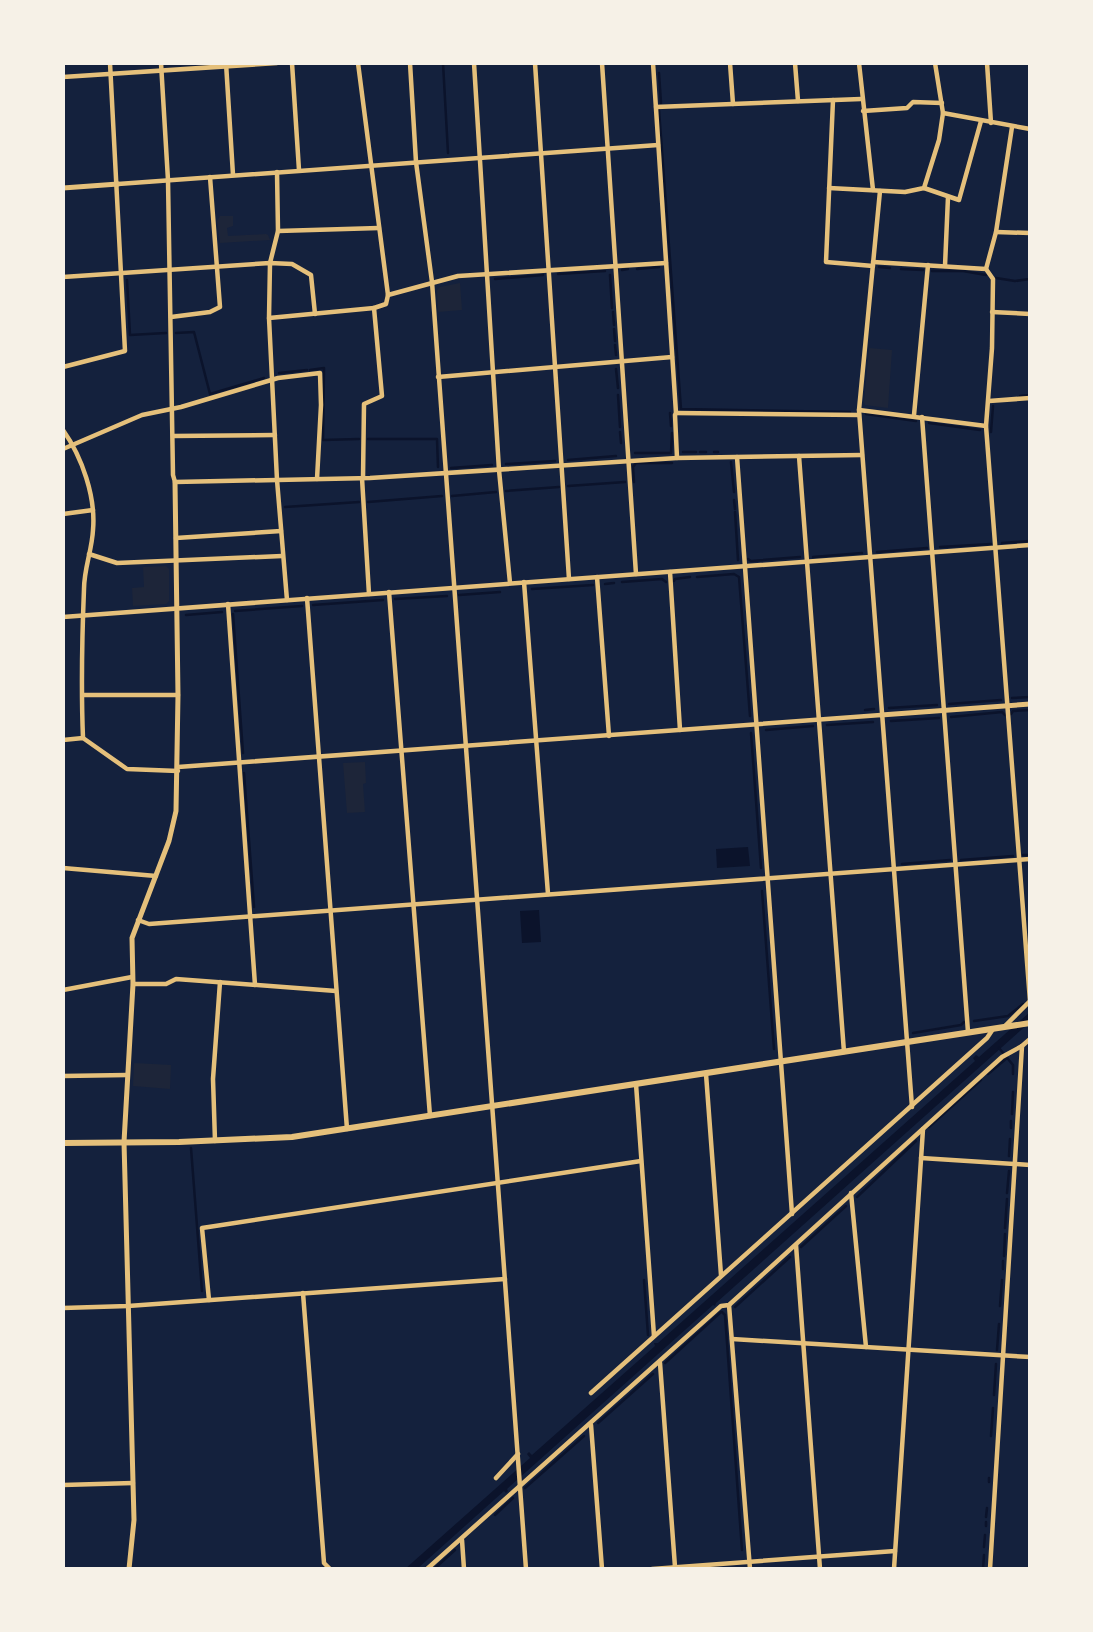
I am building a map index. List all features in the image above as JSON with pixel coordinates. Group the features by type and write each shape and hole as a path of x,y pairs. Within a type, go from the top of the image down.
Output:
{"main road":[{"path":"63,1143 274,1139 1030,1023"}],"street":[{"path":"63,367 125,351 110,63"},
{"path":"129,1569 134,1520 124,1142 132,939 169,841 176,811 178,769 168,180 161,63"},
{"path":"63,77 276,63"},
{"path":"292,63 299,170"},
{"path":"269,318 386,304 388,296 358,63"},
{"path":"410,63 416,162 432,282 526,1569"},
{"path":"474,63 499,470 510,583"},
{"path":"535,63 569,579"},
{"path":"602,63 636,574"},
{"path":"653,63 677,458"},
{"path":"730,63 733,104"},
{"path":"795,63 798,101"},
{"path":"859,63 873,190"},
{"path":"924,188 939,139 943,113 935,63"},
{"path":"987,63 991,123"},
{"path":"226,65 233,175"},
{"path":"656,107 862,99"},
{"path":"832,100 827,262 986,269"},
{"path":"863,111 907,108 913,102 942,103"},
{"path":"943,113 1030,130"},
{"path":"829,188 905,192 924,188 959,200 981,121"},
{"path":"986,269 996,232 1013,127"},
{"path":"63,188 658,145"},
{"path":"278,172 278,231 270,263 269,318 277,480 287,600"},
{"path":"171,317 202,314 220,307 210,177"},
{"path":"880,191 859,412 912,1107"},
{"path":"946,266 948,197"},
{"path":"278,231 379,228"},
{"path":"996,232 1030,233"},
{"path":"388,296 458,276 666,263"},
{"path":"63,277 216,265 292,264 312,275 314,314"},
{"path":"914,415 928,265"},
{"path":"986,269 993,279 986,426 1030,1001 1003,1027"},
{"path":"369,594 362,478 364,404 382,396 374,307"},
{"path":"992,312 1030,314"},
{"path":"438,377 672,357"},
{"path":"63,449 142,415 272,380 320,373 317,479"},
{"path":"989,401 1030,398"},
{"path":"676,412 859,412 914,415 986,426"},
{"path":"922,417 968,1032"},
{"path":"63,430 73,445 86,480 93,510 93,530 84,585 83,738"},
{"path":"173,436 275,435"},
{"path":"175,482 362,478 677,458 862,455"},
{"path":"799,456 844,1052"},
{"path":"737,457 792,1214"},
{"path":"63,514 93,510"},
{"path":"176,538 281,531"},
{"path":"63,617 1030,545"},
{"path":"89,554 117,563 283,556"},
{"path":"670,572 681,730"},
{"path":"597,577 609,736"},
{"path":"524,582 548,894"},
{"path":"389,592 430,1116"},
{"path":"307,598 347,1129"},
{"path":"228,604 255,985"},
{"path":"83,695 178,695"},
{"path":"63,740 83,738 127,769 178,769 320,756 466,748 1030,704"},
{"path":"138,920 149,924 1030,859"},
{"path":"63,868 156,876"},
{"path":"63,990 132,980 166,984 176,979 336,991"},
{"path":"215,1140 213,1079 220,982"},
{"path":"591,1393 912,1107 987,1038 993,1028"},
{"path":"427,1569 721,1306 729,1305 1002,1057 1030,1039"},
{"path":"990,1569 1022,1046"},
{"path":"706,1074 721,1276"},
{"path":"63,1076 128,1075"},
{"path":"636,1084 654,1337"},
{"path":"894,1569 923,1128"},
{"path":"921,1158 1030,1165"},
{"path":"209,1300 202,1228 641,1161"},
{"path":"851,1193 866,1347"},
{"path":"796,1244 820,1569"},
{"path":"63,1308 128,1306 505,1279"},
{"path":"303,1293 324,1563 330,1569"},
{"path":"729,1305 750,1569"},
{"path":"732,1339 1030,1357"},
{"path":"660,1362 675,1568"},
{"path":"591,1424 602,1569"},
{"path":"496,1478 518,1455"},
{"path":"63,1485 133,1483"},
{"path":"462,1539 464,1569"},
{"path":"652,1569 895,1551"}],"shaded area":[{"path":"220,216 233,216 233,226 227,228 228,236 266,234 270,240 220,243 217,221"},
{"path":"460,283 462,310 438,312 437,290"},
{"path":"869,348 892,350 888,408 865,405 864,402"},
{"path":"166,566 169,569 169,601 166,604 133,606 132,588 144,587 143,567"},
{"path":"365,762 365,812 347,813 343,763"},
{"path":"748,847 750,866 717,868 716,849"},
{"path":"539,910 541,942 522,943 520,911"},
{"path":"1030,1012 1030,1022 507,1489 506,1493 504,1491 417,1569 405,1569 530,1458 527,1454 529,1452 532,1455 655,1346 654,1343 658,1343 975,1061 973,1058 976,1055 979,1057"},
{"path":"134,1063 171,1065 170,1089 133,1086"}],"waterway":[{"path":"443,63 448,153"},
{"path":"659,73 661,103"},
{"path":"659,110 681,409 850,412"},
{"path":"637,269 659,267"},
{"path":"879,267 890,268"},
{"path":"622,270 628,269"},
{"path":"901,269 923,270"},
{"path":"558,274 605,271"},
{"path":"932,271 963,271 986,275"},
{"path":"495,279 543,275"},
{"path":"610,275 612,308"},
{"path":"996,278 1015,281 1030,279"},
{"path":"127,280 130,335 166,333"},
{"path":"613,312 614,325"},
{"path":"614,329 615,341"},
{"path":"176,333 194,332 210,394 264,378"},
{"path":"615,345 616,355"},
{"path":"310,370 324,368 323,440 359,439"},
{"path":"616,369 618,388"},
{"path":"279,373 307,370"},
{"path":"618,395 620,427"},
{"path":"1020,396 1030,395"},
{"path":"991,432 993,406"},
{"path":"670,413 671,426"},
{"path":"866,414 916,421"},
{"path":"929,423 980,430"},
{"path":"620,432 621,443"},
{"path":"635,453 671,453 672,433"},
{"path":"368,439 437,439 438,467"},
{"path":"683,452 696,452"},
{"path":"700,452 706,452"},
{"path":"568,460 616,456"},
{"path":"506,464 555,461"},
{"path":"731,462 734,492"},
{"path":"634,482 633,467 636,463 672,463"},
{"path":"451,468 492,465"},
{"path":"568,486 625,482"},
{"path":"506,491 559,487"},
{"path":"452,496 496,492"},
{"path":"368,502 442,496"},
{"path":"734,500 735,509"},
{"path":"285,507 359,502"},
{"path":"735,512 738,560"},
{"path":"1002,543 1030,541"},
{"path":"940,547 991,544"},
{"path":"877,552 927,548"},
{"path":"813,557 862,553"},
{"path":"748,559 751,561 800,557"},
{"path":"697,577 734,574 739,577 750,716"},
{"path":"674,581 690,577"},
{"path":"622,582 662,579 666,582"},
{"path":"605,584 614,583"},
{"path":"532,589 593,585"},
{"path":"459,595 500,592"},
{"path":"395,599 447,596"},
{"path":"313,605 383,600"},
{"path":"235,611 302,606"},
{"path":"186,615 222,612"},
{"path":"233,614 243,753"},
{"path":"1012,698 1030,697"},
{"path":"949,704 1001,700"},
{"path":"889,708 937,705"},
{"path":"865,710 874,709"},
{"path":"1011,714 1013,711 1030,710"},
{"path":"951,717 1002,712 1005,715"},
{"path":"891,721 939,718"},
{"path":"827,725 873,722"},
{"path":"766,730 813,726"},
{"path":"751,733 761,868"},
{"path":"244,773 254,907"},
{"path":"1023,855 1030,855"},
{"path":"961,860 1013,856"},
{"path":"902,864 950,860"},
{"path":"762,891 774,1049"},
{"path":"974,1021 1008,1016 1023,1004"},
{"path":"913,1033 961,1025 964,1022"},
{"path":"999,1048 1013,1065 1013,1074"},
{"path":"988,1074 1007,1058"},
{"path":"929,1127 981,1080"},
{"path":"1012,1114 1013,1092"},
{"path":"1011,1121 1011,1128"},
{"path":"1009,1156 1010,1139"},
{"path":"857,1197 916,1141"},
{"path":"191,1148 202,1291"},
{"path":"1007,1193 1009,1171"},
{"path":"1005,1228 1007,1199"},
{"path":"801,1247 846,1206"},
{"path":"1004,1256 1005,1234"},
{"path":"735,1307 790,1257"},
{"path":"1003,1261 1003,1269"},
{"path":"644,1280 648,1335"},
{"path":"1000,1306 1002,1280"},
{"path":"665,1363 721,1312"},
{"path":"722,1312 725,1315 742,1550"},
{"path":"997,1350 999,1324"},
{"path":"994,1395 996,1364"},
{"path":"598,1423 653,1374"},
{"path":"991,1436 993,1408"},
{"path":"525,1488 584,1436"},
{"path":"495,1515 513,1498"},
{"path":"986,1517 987,1508"},
{"path":"984,1547 985,1535"},
{"path":"434,1569 455,1550"},
{"path":"983,1569 984,1555"}]}
